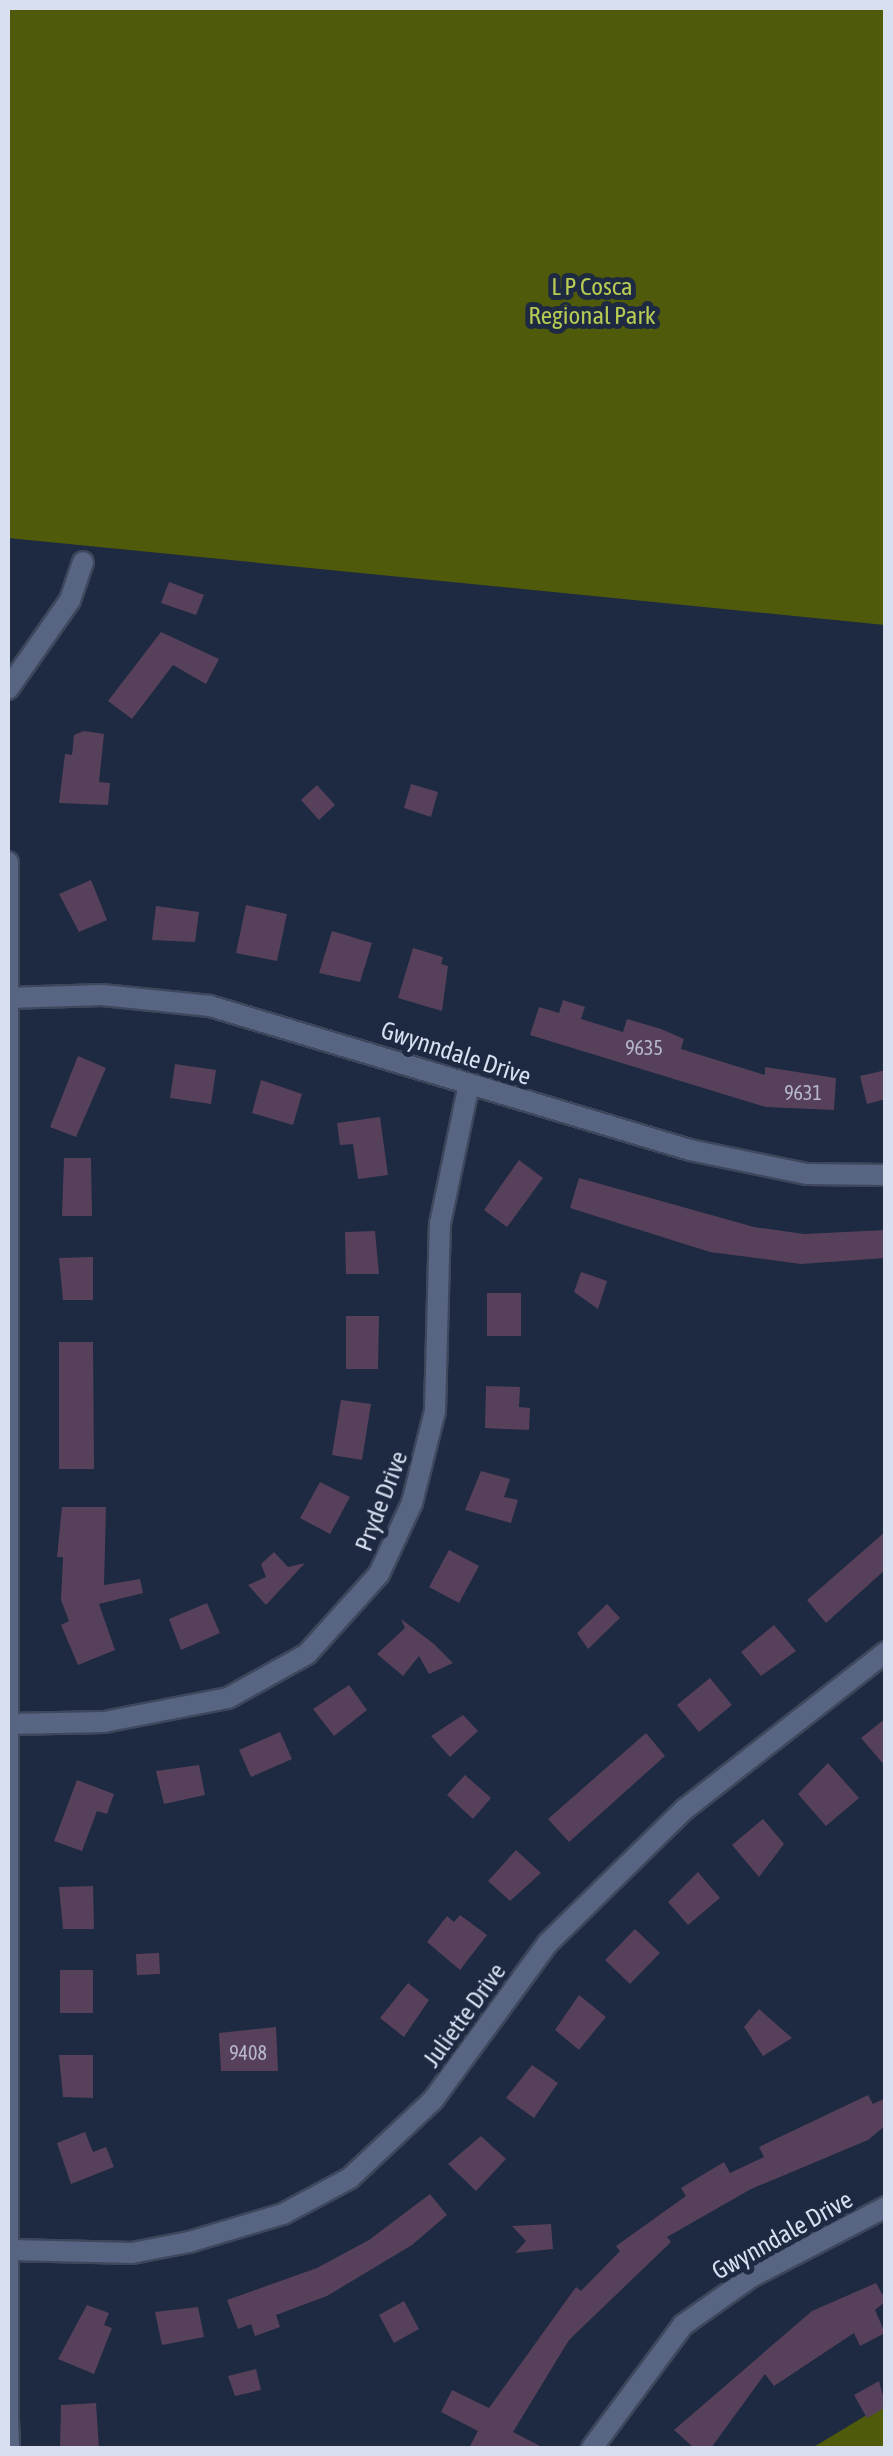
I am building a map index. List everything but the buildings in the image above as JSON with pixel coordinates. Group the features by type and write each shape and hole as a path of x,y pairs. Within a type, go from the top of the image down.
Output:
{"street":[{"path":"8,689 70,600 83,562"},
{"path":"8,862 10,2448"},
{"name":"Gwynndale Drive","path":"8,998 102,995 210,1006 335,1039 468,1088 758,1166 886,1175"},
{"name":"Pryde Drive","path":"9,1724 104,1722 228,1698 307,1654 379,1574 412,1503 435,1411 440,1224 468,1088"},
{"name":"Juliette Drive","path":"12,2250 117,2253 188,2242 284,2214 350,2178 434,2100 548,1943 685,1809 886,1652"},
{"name":"Gwynndale Drive","path":"592,2448 683,2325 751,2277 886,2208"}],"green space":[{"name":"L P Cosca Regional Park","path":"8,8 885,8 885,625 8,538"},
{"path":"885,2406 885,2448 812,2448 870,2413"}]}
